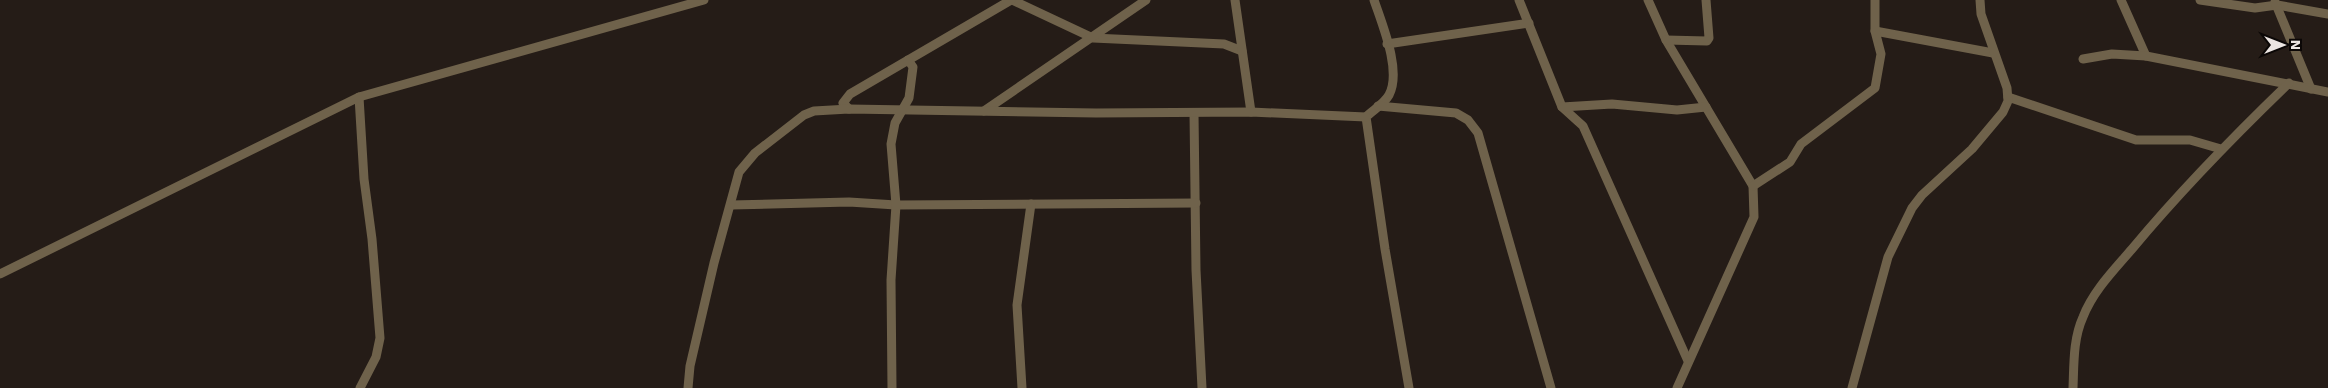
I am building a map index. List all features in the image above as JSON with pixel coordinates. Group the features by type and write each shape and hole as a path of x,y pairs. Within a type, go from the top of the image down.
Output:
{"street":[{"path":"0,274 359,97 704,0"},
{"path":"849,109 843,104 850,94 1012,0 1092,38 1224,44 1242,51"},
{"path":"984,111 1146,0"},
{"path":"1235,0 1251,112"},
{"path":"688,388 690,366 714,263 739,172 755,153 780,131 804,115 814,111 849,109 1251,112 1366,116 1385,101 1393,86 1387,44 1374,0"},
{"path":"1520,0 1562,107 1583,126 1662,308 1688,361"},
{"path":"1648,0 1666,40 1753,186 1754,217 1677,388"},
{"path":"1666,40 1707,41 1709,38 1706,0"},
{"path":"1753,186 1790,162 1801,144 1874,88 1881,54 1875,31 1875,0"},
{"path":"1852,388 1888,257 1896,238 1922,195 1972,149 2003,112 2008,97 1981,14 1980,0"},
{"path":"2122,0 2146,56"},
{"path":"2200,0 2255,8 2275,3 2328,14"},
{"path":"2275,3 2311,89"},
{"path":"1387,44 1405,44 1529,23"},
{"path":"1875,31 1993,53"},
{"path":"2083,59 2112,54 2146,56 2328,92"},
{"path":"892,388 891,280 896,205 891,144 895,123 909,98 913,67 908,60"},
{"path":"2073,388 2076,339 2082,316 2103,283 2158,217 2221,149 2289,83"},
{"path":"359,97 364,179 372,239 380,338 376,357 360,388"},
{"path":"2008,97 2136,140 2190,140 2221,149"},
{"path":"1562,107 1619,104 1662,111 1688,111 1706,108"},
{"path":"1378,106 1455,113 1468,120 1474,126 1478,134 1551,388"},
{"path":"1194,113 1196,270 1202,388"},
{"path":"1366,116 1385,249 1409,388"},
{"path":"731,206 849,202 896,205 1196,203"},
{"path":"1022,388 1018,305 1031,204"}]}
